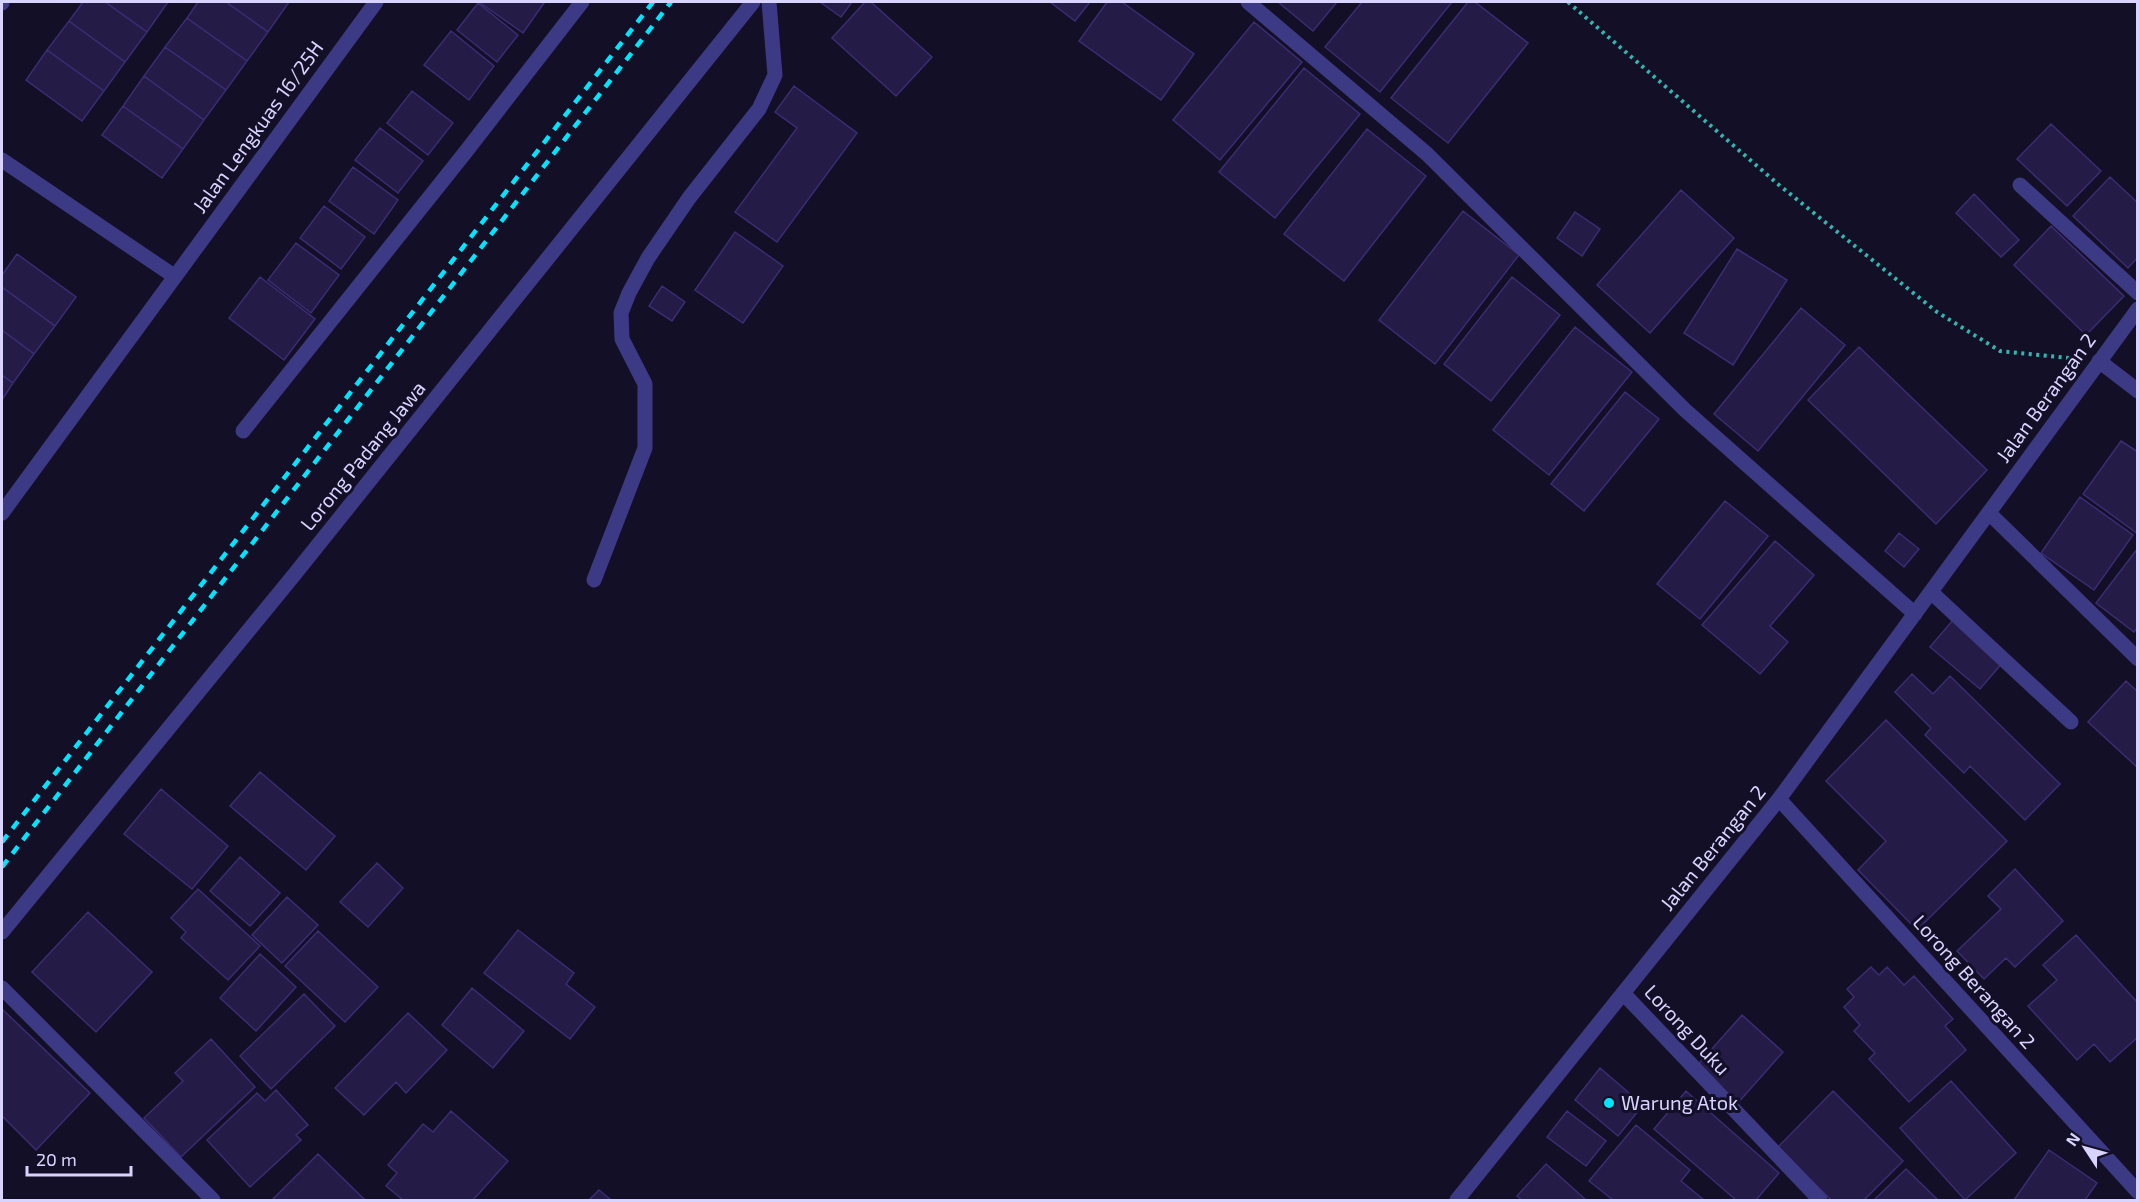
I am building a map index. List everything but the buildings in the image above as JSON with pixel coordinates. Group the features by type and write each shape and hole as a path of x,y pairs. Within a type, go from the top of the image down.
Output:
{"street":[{"name":"Jalan Lengkuas 16/25H","path":"2,513 376,2"},
{"path":"243,431 582,2"},
{"name":"Lorong Padang Jawa","path":"2,932 294,575 753,2"},
{"path":"594,580 645,448 645,384 622,339 621,314 629,293 648,258 689,198 759,109 775,75 770,2"},
{"path":"1248,2 1427,154 1685,410 1915,614"},
{"path":"2,160 174,276"},
{"path":"2020,185 2138,293"},
{"name":"Jalan Berangan 2","path":"1457,1200 1779,799 2138,309"},
{"path":"2099,362 2138,391"},
{"path":"1989,513 2138,659"},
{"path":"1930,592 2071,722"},
{"name":"Lorong Berangan 2","path":"1779,799 2138,1192"},
{"path":"2,988 213,1200"},
{"name":"Lorong Duku","path":"1623,993 1820,1200"}],"path":[{"path":"1568,2 1779,185 1937,312 2000,351 2099,362"}],"railway":[{"path":"2,842 653,2"},
{"path":"2,867 671,2"}],"place":[{"name":"Warung Atok","path":"1609,1103"}]}
